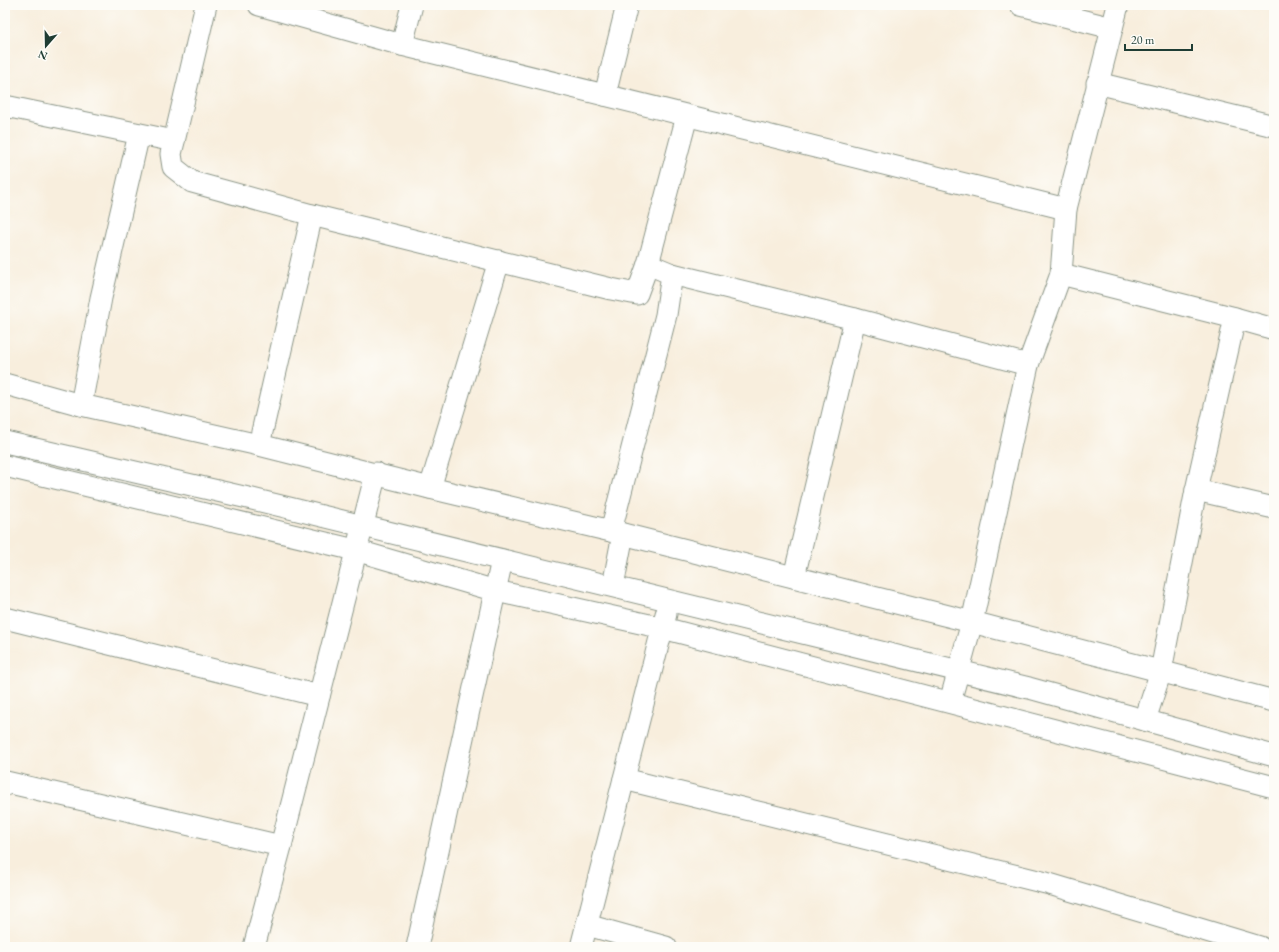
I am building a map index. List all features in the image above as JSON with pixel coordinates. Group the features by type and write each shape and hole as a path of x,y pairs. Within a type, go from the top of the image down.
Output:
{"street":[{"path":"206,5 171,154 173,167 192,182 312,215 637,294 648,264 687,116"},
{"path":"259,5 402,45 1066,209"},
{"path":"402,45 412,5"},
{"path":"605,96 627,5"},
{"path":"1021,5 1112,28"},
{"path":"950,702 972,622 1028,365 1061,274 1066,209 1118,5"},
{"path":"1097,83 1274,126"},
{"path":"5,106 174,141"},
{"path":"80,405 101,298 139,134"},
{"path":"259,445 312,215"},
{"path":"430,488 499,261"},
{"path":"648,264 672,274 854,319 1028,365"},
{"path":"613,586 617,533 666,315 672,274"},
{"path":"1061,274 1274,328"},
{"path":"1145,720 1161,671 1196,490 1235,318"},
{"path":"794,577 854,319"},
{"path":"5,384 80,405 376,473 430,488 794,577 1274,701"},
{"path":"5,442 613,586 1029,688 1274,756"},
{"path":"5,466 355,550 496,592 663,628 1274,787"},
{"path":"254,947 281,846 361,526 376,473"},
{"path":"1196,490 1274,508"},
{"path":"417,947 502,560"},
{"path":"581,947 670,601"},
{"path":"5,618 319,696"},
{"path":"624,779 1046,883 1260,947"},
{"path":"5,783 281,846"},
{"path":"587,925 666,947"},
{"path":"1271,947 1274,939"}]}
